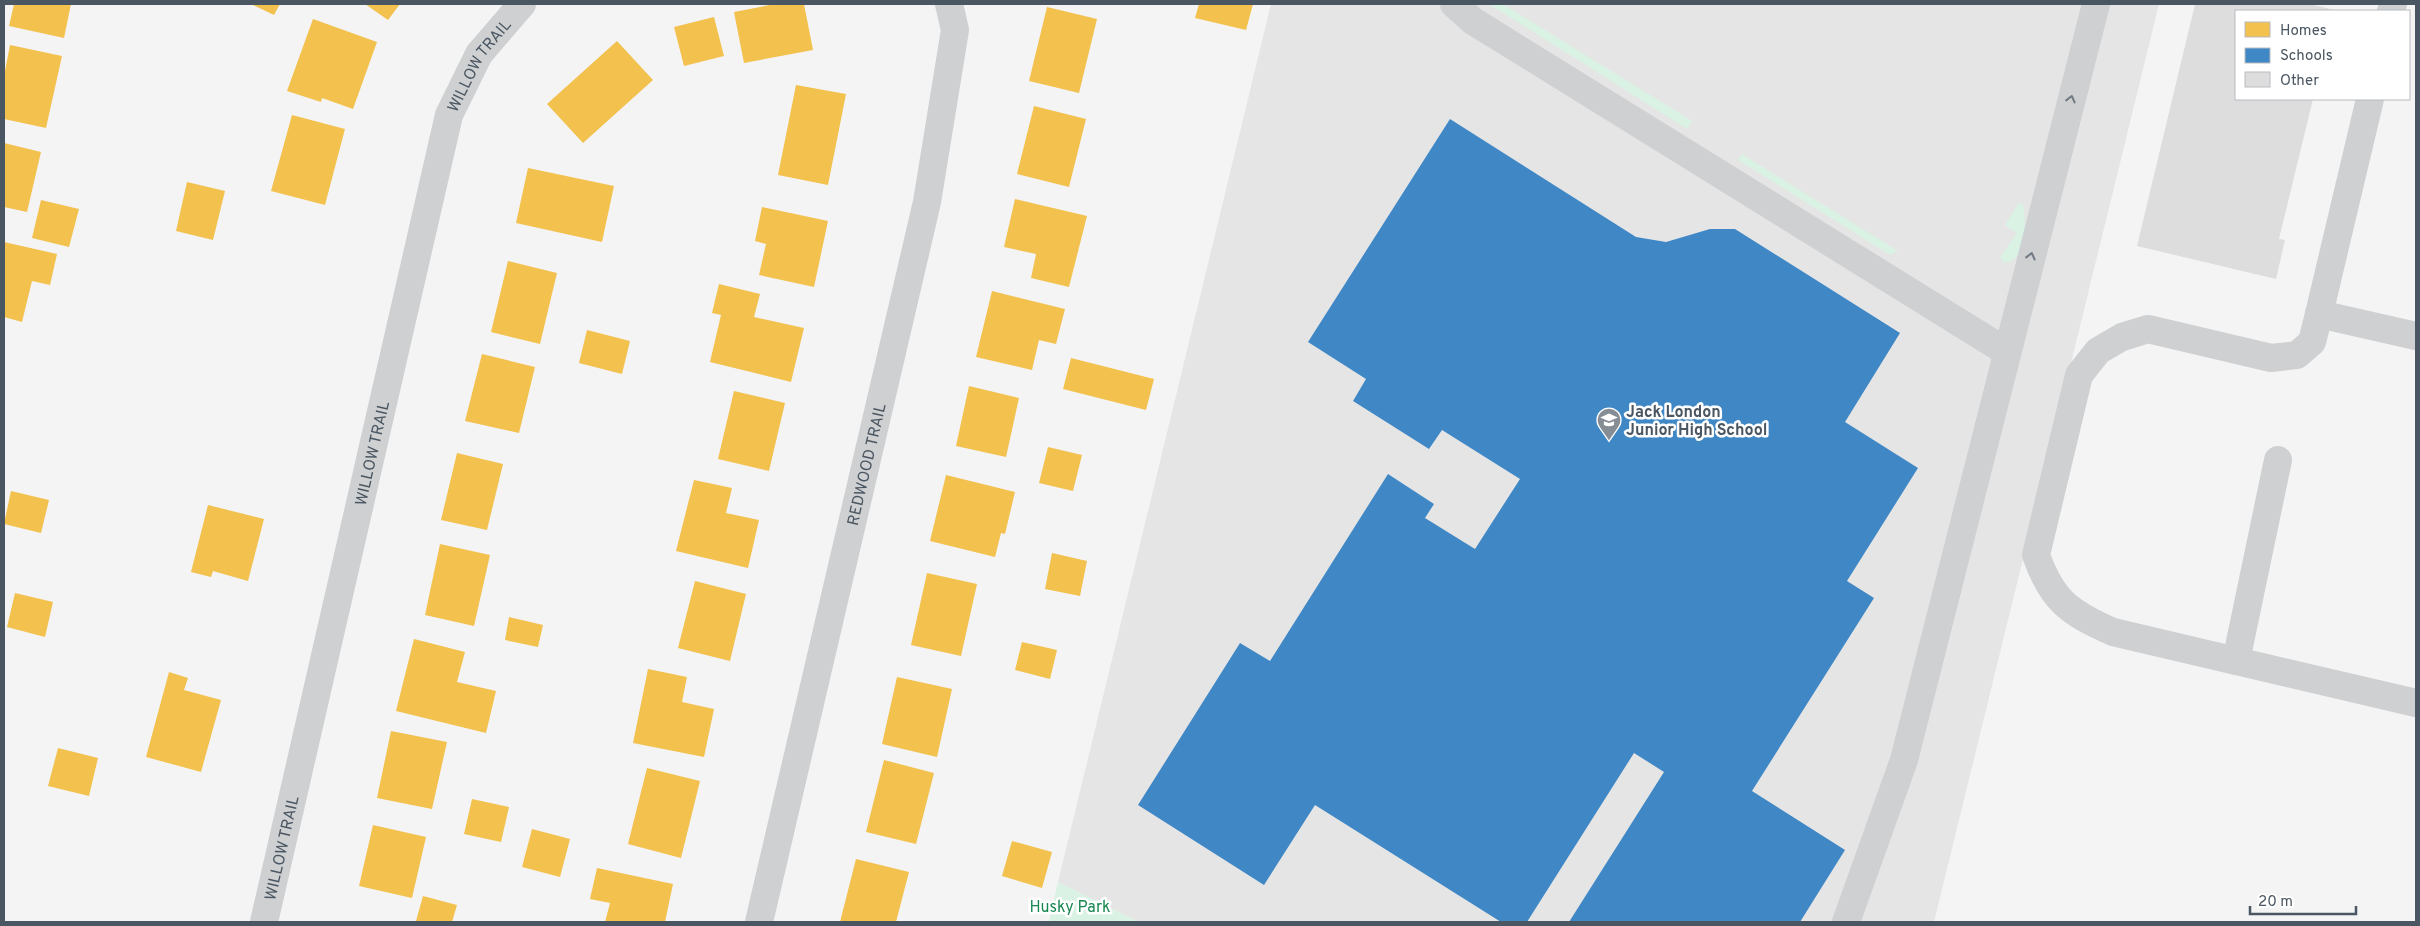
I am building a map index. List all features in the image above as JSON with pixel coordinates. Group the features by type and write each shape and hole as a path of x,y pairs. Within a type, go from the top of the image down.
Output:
{"street":[{"name":"WILLOW TRAIL","path":"264,922 449,115 479,54 522,4"},
{"name":"REDWOOD TRAIL","path":"759,922 927,202 955,30 949,4"},
{"path":"1454,4 1473,21 2007,352"},
{"path":"1846,922 1904,760 2096,4"},
{"path":"2370,100 2312,342 2297,355 2271,358 2148,330 2122,337 2098,350 2079,374 2036,555 2045,579 2061,602 2085,620 2113,632 2416,703"},
{"path":"2319,314 2416,336"},
{"path":"2236,661 2278,460"}],"shaded area":[{"name":"Jack London Junior High School","path":"1271,4 2159,4 1934,922 1139,922 1058,882"}],"green space":[{"path":"1489,4 1503,4 1692,121 1687,129"},
{"path":"1742,154 1898,251 1890,255 1738,160"},
{"path":"2019,203 2023,204 2024,211 2025,229 2022,247 2012,260 2005,263 2000,257 2017,233 2005,225"},
{"name":"Husky Park","path":"1058,882 1139,922 1049,922"}],"building: Homes":[{"path":"14,4 71,4 64,38 9,26"},
{"path":"251,4 280,4 274,15"},
{"path":"365,4 400,4 388,20"},
{"path":"775,4 804,4 813,50 744,63 734,12"},
{"path":"1199,4 1253,4 1246,30 1195,18"},
{"path":"1047,7 1097,19 1079,93 1029,81"},
{"path":"714,17 724,56 684,66 674,27"},
{"path":"313,19 377,42 353,109 322,98 321,102 287,91"},
{"path":"617,41 653,80 583,143 547,104"},
{"path":"10,45 62,56 46,128 4,119 4,76"},
{"path":"796,85 846,94 828,185 778,175"},
{"path":"1034,106 1086,119 1069,187 1017,174"},
{"path":"292,115 345,129 325,205 271,191"},
{"path":"4,143 41,152 27,212 4,207"},
{"path":"528,168 614,186 602,242 516,223"},
{"path":"187,182 225,191 213,240 176,231"},
{"path":"1015,199 1087,216 1069,287 1031,278 1036,254 1004,247"},
{"path":"41,200 79,209 69,247 32,238"},
{"path":"762,207 828,221 814,287 759,275 766,244 755,241"},
{"path":"4,242 57,254 50,285 32,281 22,322 4,317"},
{"path":"508,261 557,273 540,344 491,332"},
{"path":"719,284 760,294 754,317 804,328 791,382 710,362 721,315 712,313"},
{"path":"992,291 1065,309 1056,344 1039,340 1032,370 976,357"},
{"path":"587,330 630,341 622,374 579,363"},
{"path":"482,354 535,367 519,433 465,421"},
{"path":"1071,358 1154,379 1146,410 1063,389"},
{"path":"969,386 1019,398 1006,457 956,446"},
{"path":"734,391 785,403 769,471 718,459"},
{"path":"1048,447 1082,455 1073,491 1039,483"},
{"path":"457,453 503,464 487,530 441,520"},
{"path":"946,475 1015,492 1005,534 1001,533 995,557 930,541"},
{"path":"694,480 732,488 726,513 759,520 748,568 676,551"},
{"path":"11,491 49,500 41,533 4,524"},
{"path":"208,505 264,519 248,581 213,571 211,577 191,572"},
{"path":"440,544 490,555 474,626 425,615"},
{"path":"1052,553 1087,561 1080,596 1045,589"},
{"path":"927,573 977,584 961,656 911,645"},
{"path":"695,581 746,594 730,661 678,648"},
{"path":"15,593 53,602 45,637 7,627"},
{"path":"509,617 543,625 538,647 505,640"},
{"path":"414,639 465,652 457,682 496,691 486,733 396,711"},
{"path":"1022,642 1057,650 1050,679 1015,670"},
{"path":"648,669 687,677 682,702 714,709 704,757 633,743"},
{"path":"169,672 188,678 184,690 221,700 201,772 146,757"},
{"path":"897,677 952,689 937,757 882,744"},
{"path":"391,731 447,742 432,809 377,798"},
{"path":"58,748 98,758 89,796 48,786"},
{"path":"884,760 934,773 916,844 866,832"},
{"path":"647,768 700,781 681,858 628,844"},
{"path":"472,799 509,807 501,842 464,834"},
{"path":"373,825 426,837 412,898 359,886"},
{"path":"532,829 570,839 560,877 522,867"},
{"path":"1012,841 1052,852 1042,888 1002,876"},
{"path":"856,859 909,872 896,922 840,922"},
{"path":"597,868 673,884 665,922 605,922 610,903 590,899"},
{"path":"423,896 457,905 452,922 416,921"}],"building: Schools":[{"path":"1450,119 1636,237 1666,242 1710,229 1735,229 1900,333 1845,422 1918,468 1847,581 1874,598 1752,791 1845,850 1800,922 1569,922 1664,772 1634,753 1527,922 1501,922 1315,805 1264,885 1138,805 1240,643 1270,661 1388,474 1434,504 1425,518 1475,549 1520,479 1442,430 1429,449 1353,401 1366,379 1308,342"}],"building: Other":[{"path":"2195,4 2310,4 2334,10 2235,10 2235,100 2313,100 2279,239 2285,240 2276,279 2137,246"}],"place":[{"name":"Jack London Junior High School","path":"1609,441"}]}
